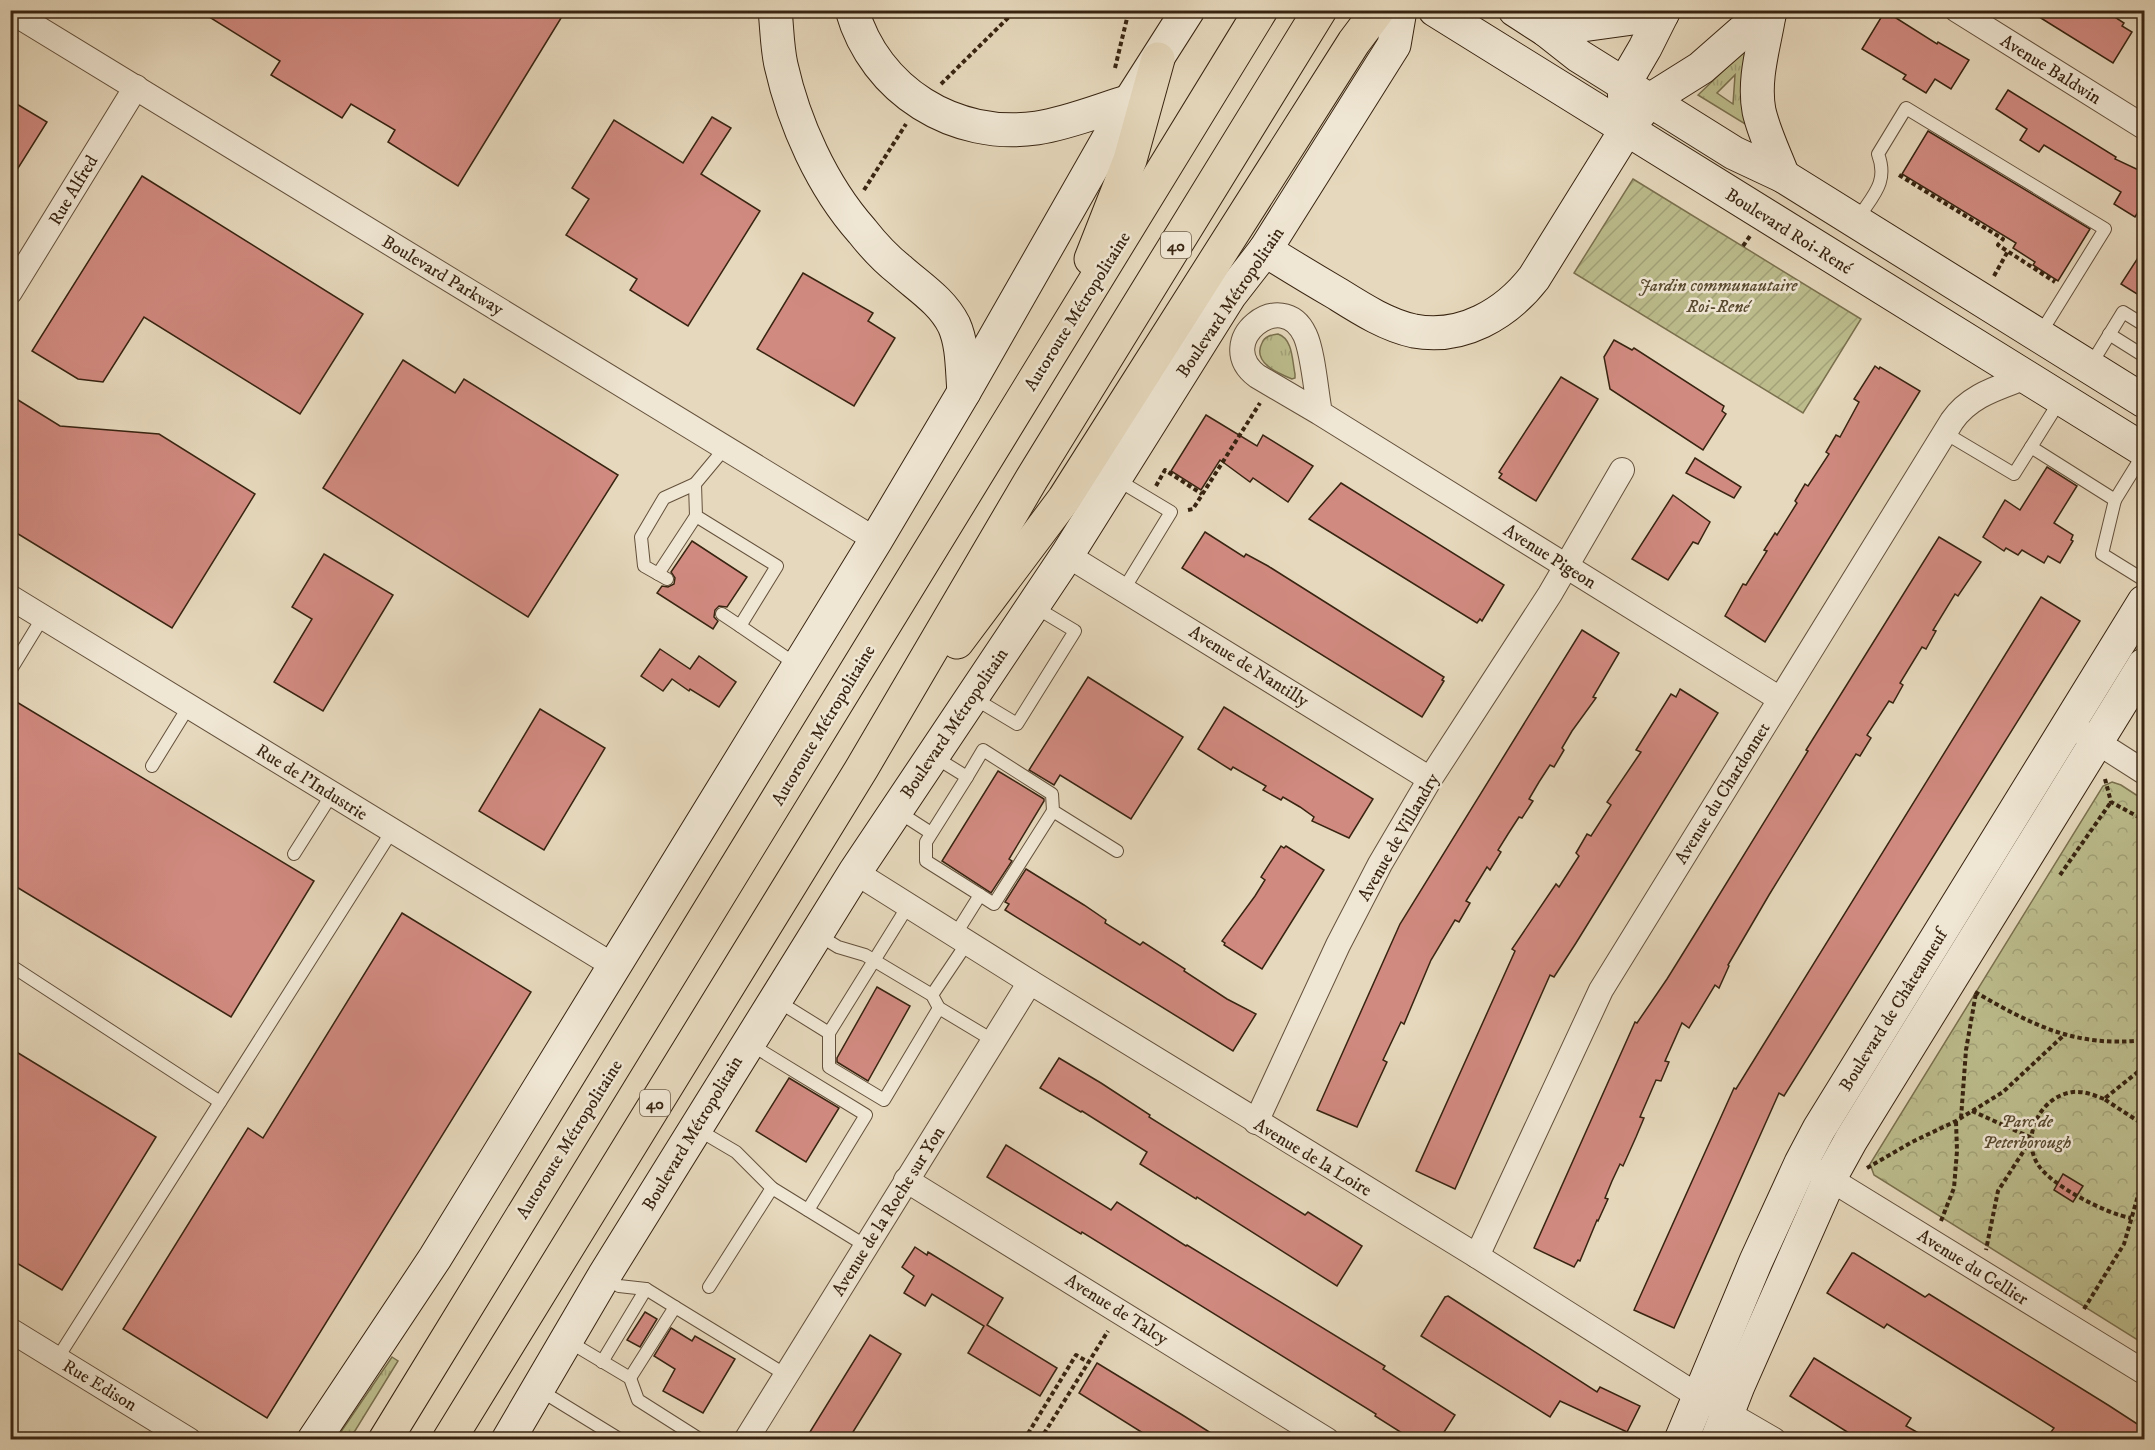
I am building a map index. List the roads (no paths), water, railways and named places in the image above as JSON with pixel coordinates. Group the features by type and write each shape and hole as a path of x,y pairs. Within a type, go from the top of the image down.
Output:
{"highway":[{"name":"Autoroute Métropolitaine","path":"385,1440 1262,10"},
{"name":"40","path":"449,1440 862,768 1031,480 1320,10"},
{"path":"862,768 1064,499 1354,42 1378,10"},
{"path":"1059,342 1130,160 1158,59"}],"main road":[{"path":"775,10 780,62 787,88 817,162 829,186 861,231 899,270 945,310 954,326 959,343 964,392"},
{"path":"852,10 867,48 888,76 901,89 927,107 963,123 997,128 1037,128 1130,101"},
{"path":"314,1440 435,1258 876,540 964,392 1130,101 1188,10"},
{"name":"Boulevard Métropolitain","path":"508,1440 604,1276 774,999 895,810 1067,555 1230,295 1265,250 1394,45 1400,10"},
{"path":"1515,10 1546,30 1578,56 1734,153 1783,176 2145,401"},
{"path":"1265,250 1362,309 1398,326 1415,331 1450,331 1488,319 1520,296 1626,130 1637,92 1645,48 1663,12"},
{"path":"1546,30 1663,12"},
{"path":"1637,92 1701,68 1742,32 1770,13"},
{"path":"1770,13 1758,75 1759,110 1783,176"},
{"name":"Boulevard Roi-René","path":"1442,15 2145,452"},
{"name":"Boulevard de Châteauneuf","path":"1722,1426 1824,1175 1820,1129 2145,602"},
{"name":"Boulevard de Châteauneuf","path":"1681,1440 1698,1396 1824,1175 1963,986 2097,741 2145,665"}],"street":[{"name":"Boulevard Parkway","path":"10,10 876,540"},
{"name":"Avenue Baldwin","path":"1957,10 2145,127"},
{"name":"Rue Alfred","path":"10,292 136,87"},
{"name":"Avenue du Chardonnet","path":"1477,1257 1601,990 1945,433 1959,411 1983,394 2026,377"},
{"name":"Avenue Pigeon","path":"1320,413 1780,699"},
{"name":"Avenue de Villandry","path":"1256,1122 1338,945 1380,864 1430,779 1567,566 1622,470"},
{"name":"Avenue de Nantilly","path":"1067,555 1430,779"},
{"name":"Rue de l'Industrie","path":"10,597 614,966"},
{"path":"2069,724 2145,772"},
{"name":"Avenue de la Loire","path":"855,872 1698,1396 1722,1426 1774,1440"},
{"name":"Avenue de la Roche sur Yon","path":"746,1440 1030,982"},
{"name":"Avenue du Cellier","path":"1824,1175 2145,1372"},
{"name":"Avenue de Talcy","path":"906,1180 1327,1440"},
{"name":"Rue Edison","path":"10,1330 189,1440"}],"lane":[{"path":"1856,221 1883,174 1878,154 1906,108 2105,229 2039,335"},
{"path":"2089,367 2123,312 2145,325"},
{"path":"2109,334 2145,356"},
{"path":"1945,433 2014,474 2061,399"},
{"path":"2031,447 2115,500"},
{"path":"695,484 696,516 663,576 644,566 641,537 664,498 695,484 725,448"},
{"path":"2145,452 2115,500 2102,554 2145,580"},
{"path":"1115,479 1171,512 1124,589"},
{"path":"696,516 777,566 740,626"},
{"path":"971,696 1017,724 1075,631 1033,605"},
{"path":"722,614 798,666"},
{"path":"10,671 43,617"},
{"path":"152,766 189,706"},
{"path":"983,750 1052,794 1053,811 994,904 926,861 926,842 967,777 983,750"},
{"path":"932,755 967,777"},
{"path":"294,854 332,794"},
{"path":"895,810 931,833"},
{"path":"1053,811 1116,851"},
{"path":"57,1359 392,831"},
{"path":"932,995 961,939 980,895"},
{"path":"908,906 829,1033 829,1067 884,1100 939,1008"},
{"path":"816,934 838,947 866,955 932,995 939,1008 994,1041"},
{"path":"10,965 220,1102"},
{"path":"774,999 829,1033"},
{"path":"748,1042 866,1115 808,1210"},
{"path":"695,1128 736,1152 772,1188 866,1245"},
{"path":"710,1287 772,1188"},
{"path":"604,1276 619,1286 646,1289 786,1375"},
{"path":"602,1362 646,1289"},
{"path":"630,1378 675,1307"},
{"path":"566,1340 630,1378 638,1400 701,1440"},
{"path":"537,1388 621,1440"}],"park label":[{"name":"Jardin communautaire Roi-René","path":"1718,295"},
{"name":"Parc de Peterborough","path":"2027,1131"}]}
